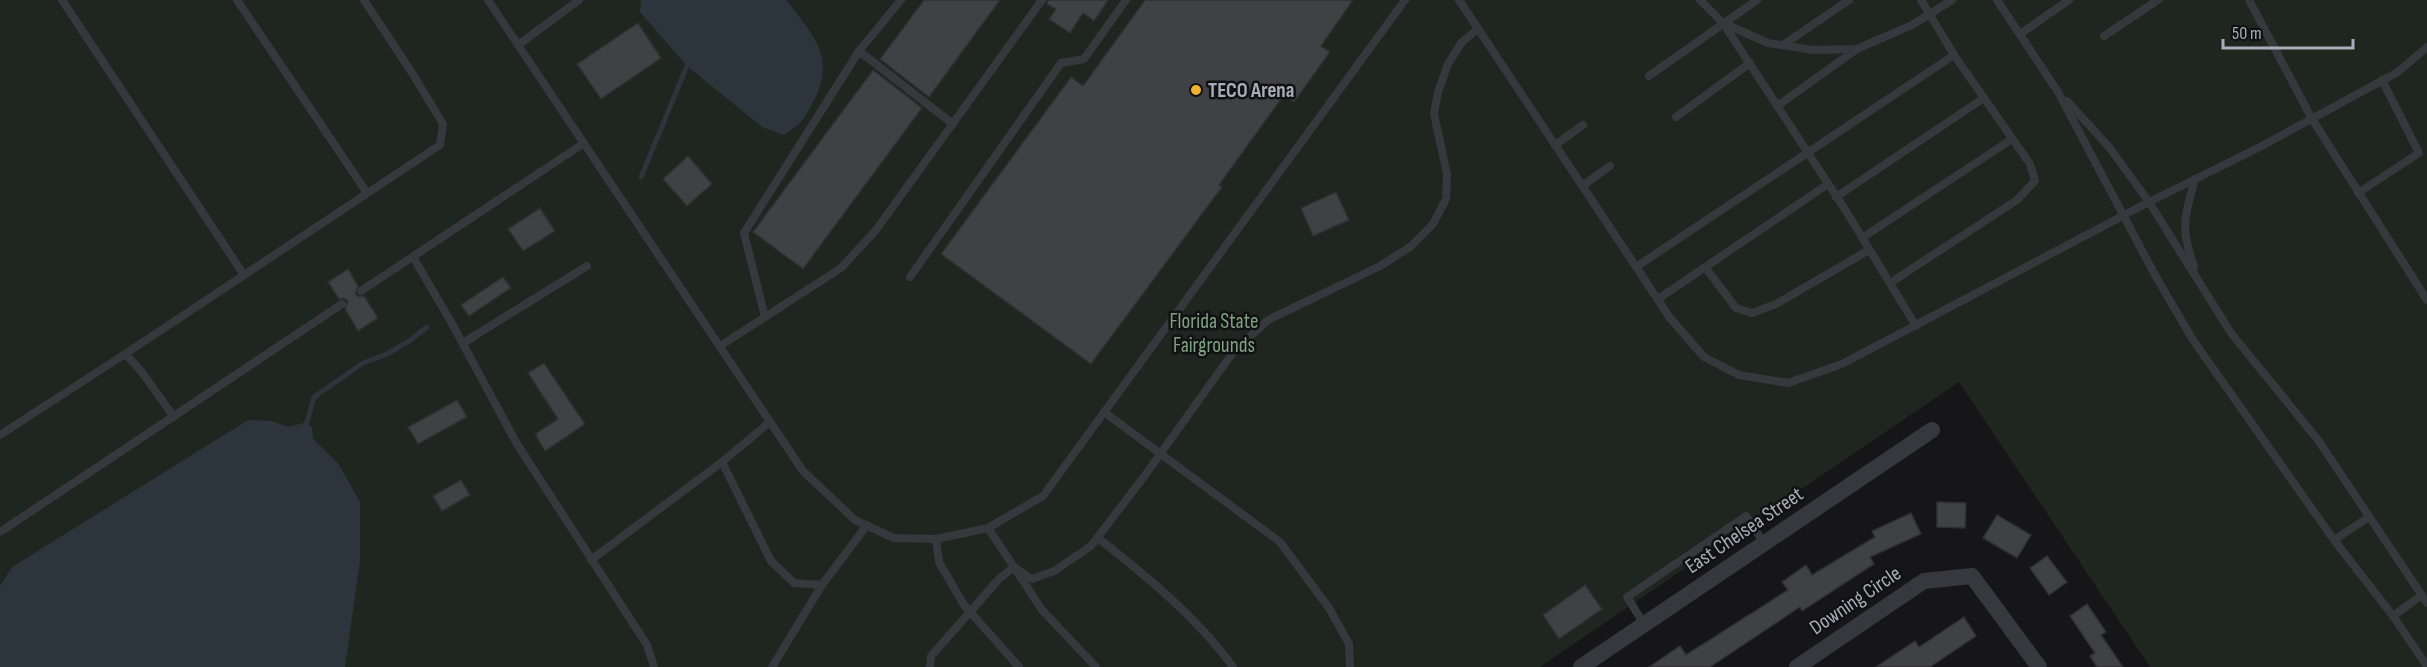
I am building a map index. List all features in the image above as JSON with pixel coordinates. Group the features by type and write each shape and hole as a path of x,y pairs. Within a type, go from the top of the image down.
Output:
{"street":[{"name":"East Chelsea Street","path":"1581,667 1932,430"},
{"name":"Downing Circle","path":"1797,667 1924,581 1972,576 2039,667"}],"lane":[{"path":"62,0 244,275"},
{"path":"237,0 367,193"},
{"path":"0,435 440,145 442,124 414,76 364,0"},
{"path":"488,0 803,471 855,520 894,538 936,539 988,528 1043,496 1405,0"},
{"path":"518,45 579,0"},
{"path":"765,317 744,233 859,51 901,0"},
{"path":"720,346 841,267 876,231 1042,0"},
{"path":"910,277 1061,63 1084,59 1126,0"},
{"path":"1459,0 1670,318 1704,357 1739,375 1788,383 1842,364 2312,119 2398,72 2427,47"},
{"path":"1700,0 1723,23 1828,184 1916,326"},
{"path":"1649,76 1757,0"},
{"path":"1783,45 1849,0"},
{"path":"1890,284 2017,200 2035,181 2030,164 1954,56 1921,0"},
{"path":"1777,105 1857,49 1912,25 1952,0"},
{"path":"1997,0 2058,92 2126,216 2155,276 2193,340 2334,540 2393,616 2427,666"},
{"path":"2020,34 2068,0"},
{"path":"2104,36 2158,0"},
{"path":"2249,0 2312,119 2427,300"},
{"path":"1723,23 1768,43 1813,50 1857,49"},
{"path":"1014,567 1032,579 1054,571 1091,546 1234,351 1268,320 1380,266 1410,248 1433,224 1446,199 1447,174 1434,114 1438,92 1448,64 1462,42 1478,29"},
{"path":"859,51 953,124"},
{"path":"1636,267 1954,56"},
{"path":"1676,117 1749,63"},
{"path":"2358,193 2419,153 2382,80"},
{"path":"2058,92 2109,147 2149,202 2231,333 2318,440 2425,599 2393,616"},
{"path":"1836,197 1984,98"},
{"path":"1555,145 1583,125"},
{"path":"1862,238 2012,139"},
{"path":"361,291 584,143"},
{"path":"1582,186 1610,166"},
{"path":"2195,179 2184,216 2185,241 2199,282"},
{"path":"1658,299 1828,184"},
{"path":"1705,267 1736,308 1752,314 1776,304 1869,250"},
{"path":"413,257 463,343 517,444 647,645 654,667"},
{"path":"463,343 587,266"},
{"path":"0,532 342,304"},
{"path":"125,354 141,371 174,417"},
{"path":"1104,412 1280,542 1329,608 1350,644 1350,667"},
{"path":"591,560 722,462 770,422"},
{"path":"722,462 771,561 794,583 822,585"},
{"path":"1644,624 1627,597 1636,590 1746,516 1764,543"},
{"path":"2334,540 2369,517"},
{"path":"772,667 822,585 867,525"},
{"path":"988,528 1042,610 1096,667"},
{"path":"1098,538 1173,601 1215,641 1233,667"},
{"path":"936,539 939,562 964,605 1019,667"},
{"path":"930,667 931,656 999,579 1014,567"}],"green space":[{"name":"Florida State Fairgrounds","path":"0,0 2427,0 2427,667 2150,667 1959,382 1540,667 0,667"}],"shaded area":[{"path":"641,0 786,0 813,35 822,58 823,71 820,85 805,117 784,135 762,127 687,66 640,12"},
{"path":"248,420 272,421 288,427 307,422 312,428 313,439 338,463 360,502 360,561 345,667 0,667 0,586 12,567"}],"building":[{"path":"924,0 1000,0 929,97 880,59"},
{"path":"1048,0 1108,0 1094,21 1083,13 1070,33 1049,19 1056,9 1047,4"},
{"path":"1145,0 1353,0 1321,46 1330,52 1294,102 1284,95 1219,185 1222,187 1091,364 941,254 1071,77 1083,86"},
{"path":"638,23 661,58 601,99 577,64"},
{"path":"873,70 922,108 803,269 753,232"},
{"path":"688,156 712,184 687,206 663,179"},
{"path":"1336,192 1349,220 1313,236 1301,208"},
{"path":"540,208 555,231 523,251 508,229"},
{"path":"348,269 358,286 355,294 359,297 364,296 378,318 358,331 345,309 348,301 344,298 339,299 328,282"},
{"path":"503,277 511,288 469,316 461,305"},
{"path":"544,363 585,424 545,451 535,434 558,419 528,373"},
{"path":"457,400 467,417 418,444 408,427"},
{"path":"461,480 470,495 442,511 433,496"},
{"path":"1937,502 1966,503 1965,528 1937,527"},
{"path":"1911,513 1921,534 1870,557 1874,564 1802,611 1800,607 1710,667 1649,667 1680,646 1686,655 1788,590 1782,582 1806,565 1812,575 1875,537 1872,531"},
{"path":"1997,515 2031,535 2017,558 1983,538"},
{"path":"2047,556 2067,582 2049,595 2030,568"},
{"path":"1585,585 1602,609 1559,639 1543,615"},
{"path":"2087,604 2106,632 2101,635 2123,667 2097,667 2090,656 2095,653 2070,616"},
{"path":"1964,617 1976,636 1930,667 1876,667 1915,641 1919,647"}],"waterway":[{"path":"641,177 687,66"},
{"path":"307,422 314,397 363,363 387,354 427,327"}],"place":[{"name":"TECO Arena","path":"1196,90"}]}
